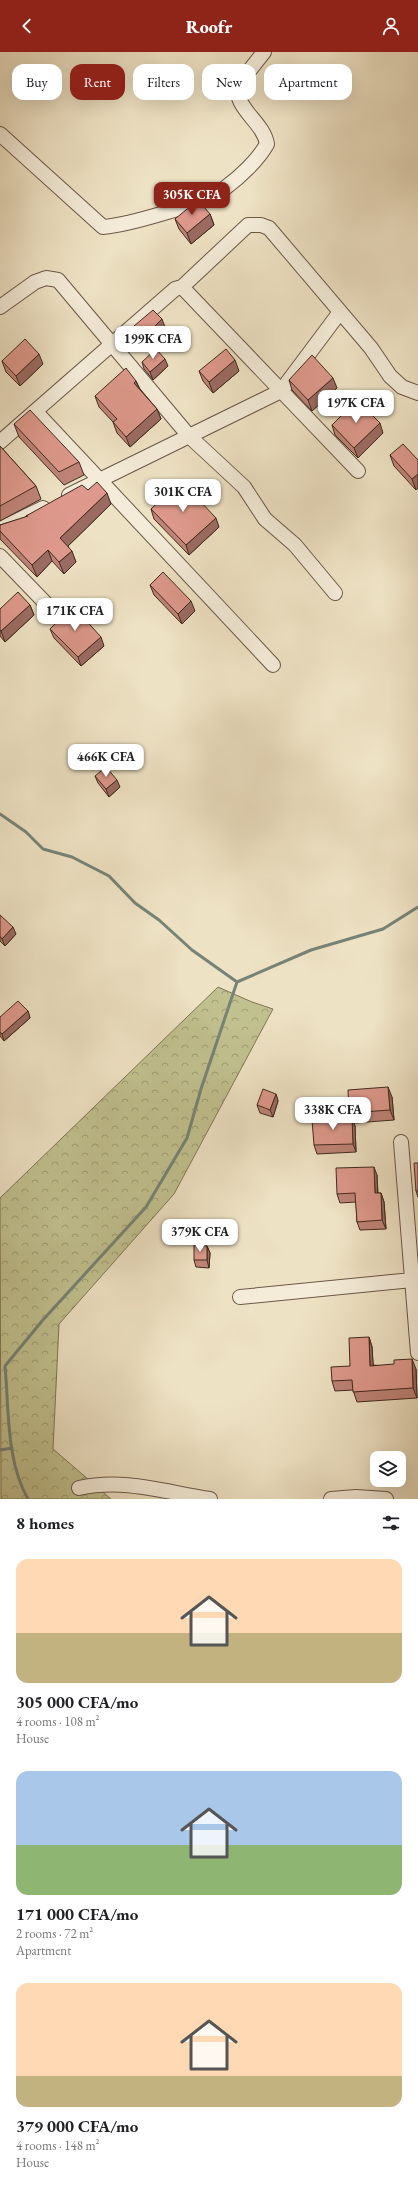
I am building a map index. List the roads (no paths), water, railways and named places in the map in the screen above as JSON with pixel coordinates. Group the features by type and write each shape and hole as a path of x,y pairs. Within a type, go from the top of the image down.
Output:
{"street":[{"path":"0,134 102,227 118,226 174,209 224,189 260,155 267,144 265,134 239,101 237,92 238,85 264,52"},
{"path":"0,442 175,289 182,288 248,225 261,225 269,228 278,236 340,312 372,348 390,376 402,387 418,393"},
{"path":"0,308 34,282 46,278 58,280 189,436 244,487 265,519 295,545 335,593"},
{"path":"182,288 189,292 358,471"},
{"path":"0,529 281,390 340,312"},
{"path":"36,412 273,665"},
{"path":"0,556 57,615"},
{"path":"402,1142 418,1353"},
{"path":"240,1297 412,1280"},
{"path":"79,1488 100,1483 128,1484 210,1499"},
{"path":"331,1499 356,1497 386,1499"}],"waterway":[{"path":"0,814 26,832 43,849 72,857 109,876 135,903 159,920 192,950 237,982"},
{"path":"28,1499 21,1484 12,1452 5,1366 42,1321 146,1207 187,1138 201,1089 237,982 311,950 383,929 418,907"},
{"path":"0,1450 12,1448"}]}
